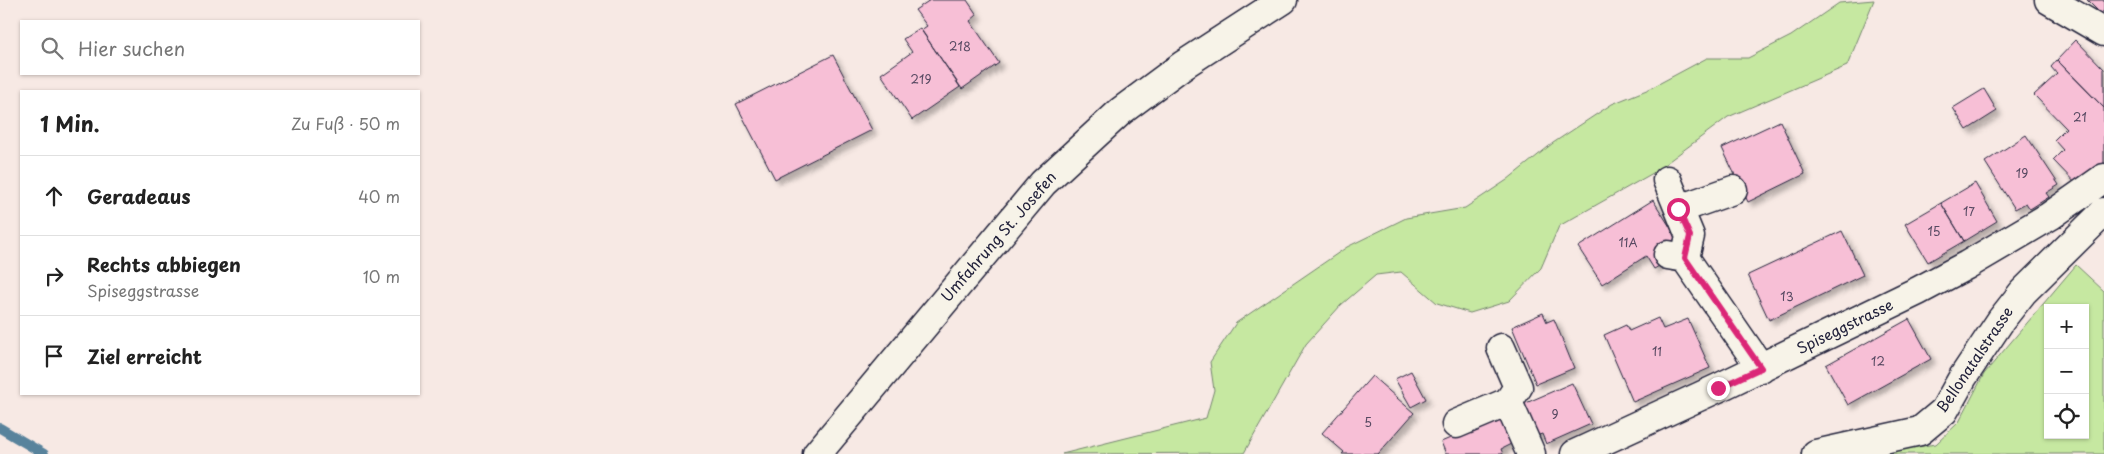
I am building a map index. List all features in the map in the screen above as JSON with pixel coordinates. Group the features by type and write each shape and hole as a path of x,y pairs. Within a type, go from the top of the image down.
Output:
{"street":[{"name":"Umfahrung St. Josefen","path":"817,454 1043,183 1121,111 1183,65 1283,0"},
{"path":"2049,0 2104,32"},
{"path":"1667,180 1690,236 1677,256 1761,368"},
{"name":"Spiseggstrasse","path":"1574,454 1761,368 1918,291 1967,265 2102,184"},
{"path":"1678,209 1733,190"},
{"name":"Bellonatalstrasse","path":"1816,454 1920,431 1944,411 1968,369 2023,292 2104,212"},
{"path":"1456,424 1508,402 1518,387 1501,348"},
{"path":"1508,402 1531,454"}],"green space":[{"path":"1874,0 1847,66 1728,117 1653,173 1559,226 1541,268 1509,301 1470,313 1437,303 1401,272 1376,275 1341,305 1306,344 1244,453 1062,454 1206,418 1214,390 1210,362 1236,323 1347,247 1406,218 1465,208 1507,180 1553,143 1612,104 1649,89 1707,58 1748,58 1791,36 1839,3"},
{"path":"2076,265 2104,291 2104,454 1800,454 1827,445 1890,451 1936,444 1959,422 1984,374"}],"building":[{"path":"930,0 967,0 977,15 970,21 999,63 962,89 921,30 927,26 915,10"},
{"path":"2087,0 2104,0 2104,10 2101,14"},
{"path":"920,28 960,87 912,120 881,74 912,52 903,39"},
{"path":"2076,40 2104,69 2104,108 2057,60"},
{"path":"833,55 872,130 775,179 736,104"},
{"path":"2057,60 2104,108 2104,169 2082,190 2053,160 2063,150 2054,140 2066,128 2034,95 2057,74 2051,67"},
{"path":"1984,89 1997,111 1967,130 1953,108"},
{"path":"1780,121 1805,174 1748,202 1722,148"},
{"path":"2026,135 2059,185 2046,193 2049,197 2030,209 2026,203 2015,209 1985,162"},
{"path":"1975,183 1997,221 1964,241 1941,203"},
{"path":"1653,200 1677,238 1658,250 1666,262 1654,269 1646,256 1602,284 1578,247"},
{"path":"1941,203 1964,241 1928,262 1905,224"},
{"path":"1842,231 1863,275 1769,320 1748,275"},
{"path":"1543,313 1547,322 1554,319 1574,368 1536,384 1512,327"},
{"path":"1658,318 1663,329 1688,319 1710,368 1633,402 1604,335 1626,325 1629,331"},
{"path":"1909,319 1931,359 1848,405 1826,365"},
{"path":"1411,371 1426,399 1411,407 1395,379"},
{"path":"1372,376 1414,413 1378,454 1342,454 1344,452 1322,433"},
{"path":"1572,383 1591,424 1546,444 1542,434 1533,437 1519,406"},
{"path":"1500,417 1511,444 1501,449 1503,454 1446,454 1441,442"}],"waterway":[{"path":"0,428 44,454"}],"route":[{"path":"1678,209 1690,236 1685,258 1761,368 1718,388"}]}
